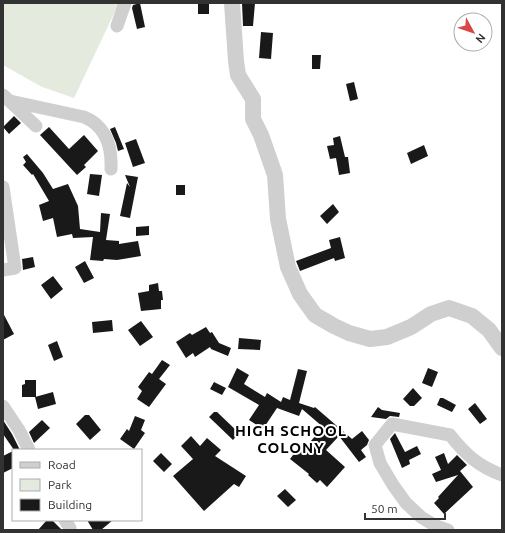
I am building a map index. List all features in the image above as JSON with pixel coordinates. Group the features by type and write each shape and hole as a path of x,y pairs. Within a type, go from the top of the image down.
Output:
{"street":[{"path":"117,26 125,3"},
{"path":"232,3 238,75 253,99 253,119 261,135 275,175 278,219 288,267 300,294 315,315 350,333 370,338 387,337 410,327 431,314 449,308 472,316 489,330 502,348"},
{"path":"6,98 36,126"},
{"path":"6,98 92,120 100,127 106,137 110,150 111,169"},
{"path":"3,187 15,268 3,270"},
{"path":"3,406 19,430 28,449"},
{"path":"448,530 434,525 421,517 406,503 380,463 375,445 392,424 450,435 471,458 479,464 502,475"}],"green space":[{"path":"3,3 119,3 74,98 42,87 3,65"}],"building":[{"path":"140,3 145,27 137,29 132,8 133,5"},
{"path":"198,3 209,3 209,14 198,14"},
{"path":"242,3 255,3 253,26 243,26"},
{"path":"261,32 273,33 271,59 259,58"},
{"path":"312,55 321,55 320,69 312,69"},
{"path":"354,82 358,99 350,101 346,84"},
{"path":"14,116 21,123 9,134 3,127"},
{"path":"49,127 69,149 84,135 98,151 84,165 86,167 77,175 40,135"},
{"path":"115,127 124,149 118,151 110,129"},
{"path":"340,136 345,157 348,157 350,173 339,175 336,158 330,159 327,146 334,145 333,138"},
{"path":"136,139 145,163 133,167 125,143"},
{"path":"424,145 428,156 411,164 407,153"},
{"path":"27,154 43,173 53,189 68,184 78,206 80,229 100,232 101,213 110,214 106,240 119,241 119,244 138,241 141,256 117,260 90,260 93,237 73,238 72,234 57,237 53,218 43,221 39,205 49,201 33,174 32,175 23,165 26,162 23,157"},
{"path":"90,174 102,175 99,196 87,194"},
{"path":"125,175 138,177 130,218 120,216 127,183 130,187"},
{"path":"176,185 185,185 185,195 176,195"},
{"path":"333,204 339,212 327,224 320,216"},
{"path":"149,226 149,235 136,236 136,227"},
{"path":"340,237 345,258 335,261 334,258 300,271 296,261 331,248 329,240"},
{"path":"33,257 35,267 23,270 22,259"},
{"path":"85,261 94,278 84,283 75,267"},
{"path":"53,276 63,289 51,299 41,285"},
{"path":"158,283 159,291 162,291 163,300 161,300 161,309 141,311 138,293 149,291 149,285"},
{"path":"3,313 14,334 3,340"},
{"path":"112,320 113,331 93,333 92,322"},
{"path":"141,321 153,337 140,346 128,330"},
{"path":"206,327 210,333 212,332 219,343 231,348 228,356 211,349 210,347 195,357 193,353 186,358 176,342 190,333 192,335"},
{"path":"239,338 261,340 260,350 238,349"},
{"path":"57,341 63,357 54,361 48,345"},
{"path":"162,360 170,365 159,379 166,384 149,407 137,399 142,391 138,387 149,372 152,374"},
{"path":"237,368 249,375 244,384 265,397 267,393 281,402 283,397 290,400 298,369 307,371 299,403 314,408 315,407 352,439 362,431 369,440 367,445 361,450 366,457 359,462 339,436 326,450 345,467 327,487 320,480 317,483 308,475 309,474 290,459 300,446 304,449 323,427 302,409 299,416 277,408 263,429 249,420 259,405 228,387"},
{"path":"428,368 438,372 432,387 422,383"},
{"path":"25,380 36,380 36,397 22,397 22,385 25,384"},
{"path":"214,382 226,388 222,395 210,389"},
{"path":"413,388 422,398 414,406 410,406 403,399"},
{"path":"53,392 56,404 38,409 35,397"},
{"path":"440,398 443,398 456,405 452,412 437,405"},
{"path":"475,403 487,419 480,424 468,409"},
{"path":"378,407 382,410 400,413 399,417 390,416 386,419 371,417"},
{"path":"214,412 217,412 239,433 233,440 209,417"},
{"path":"85,415 89,415 101,430 90,440 76,424"},
{"path":"135,416 145,420 141,430 145,433 134,449 120,439 127,429 129,431"},
{"path":"3,420 20,449 13,449 3,434"},
{"path":"42,420 50,428 34,443 29,432"},
{"path":"395,433 405,452 417,446 421,454 409,460 410,464 402,468 390,439"},
{"path":"191,436 200,446 207,438 221,450 215,456 246,476 239,487 234,484 204,511 173,476 193,459 181,446"},
{"path":"12,452 12,468 3,473 3,456"},
{"path":"161,453 172,464 164,472 153,461"},
{"path":"444,453 448,464 457,455 467,465 460,471 473,487 444,514 434,503 458,475 436,482 432,474 441,470 435,457"},
{"path":"285,489 296,500 288,507 277,496"},
{"path":"46,521 53,521 62,530 38,530"},
{"path":"88,521 112,521 101,530 93,530"}],"district":[{"name":"HIGH SCHOOL COLONY","path":"291,438"}]}
